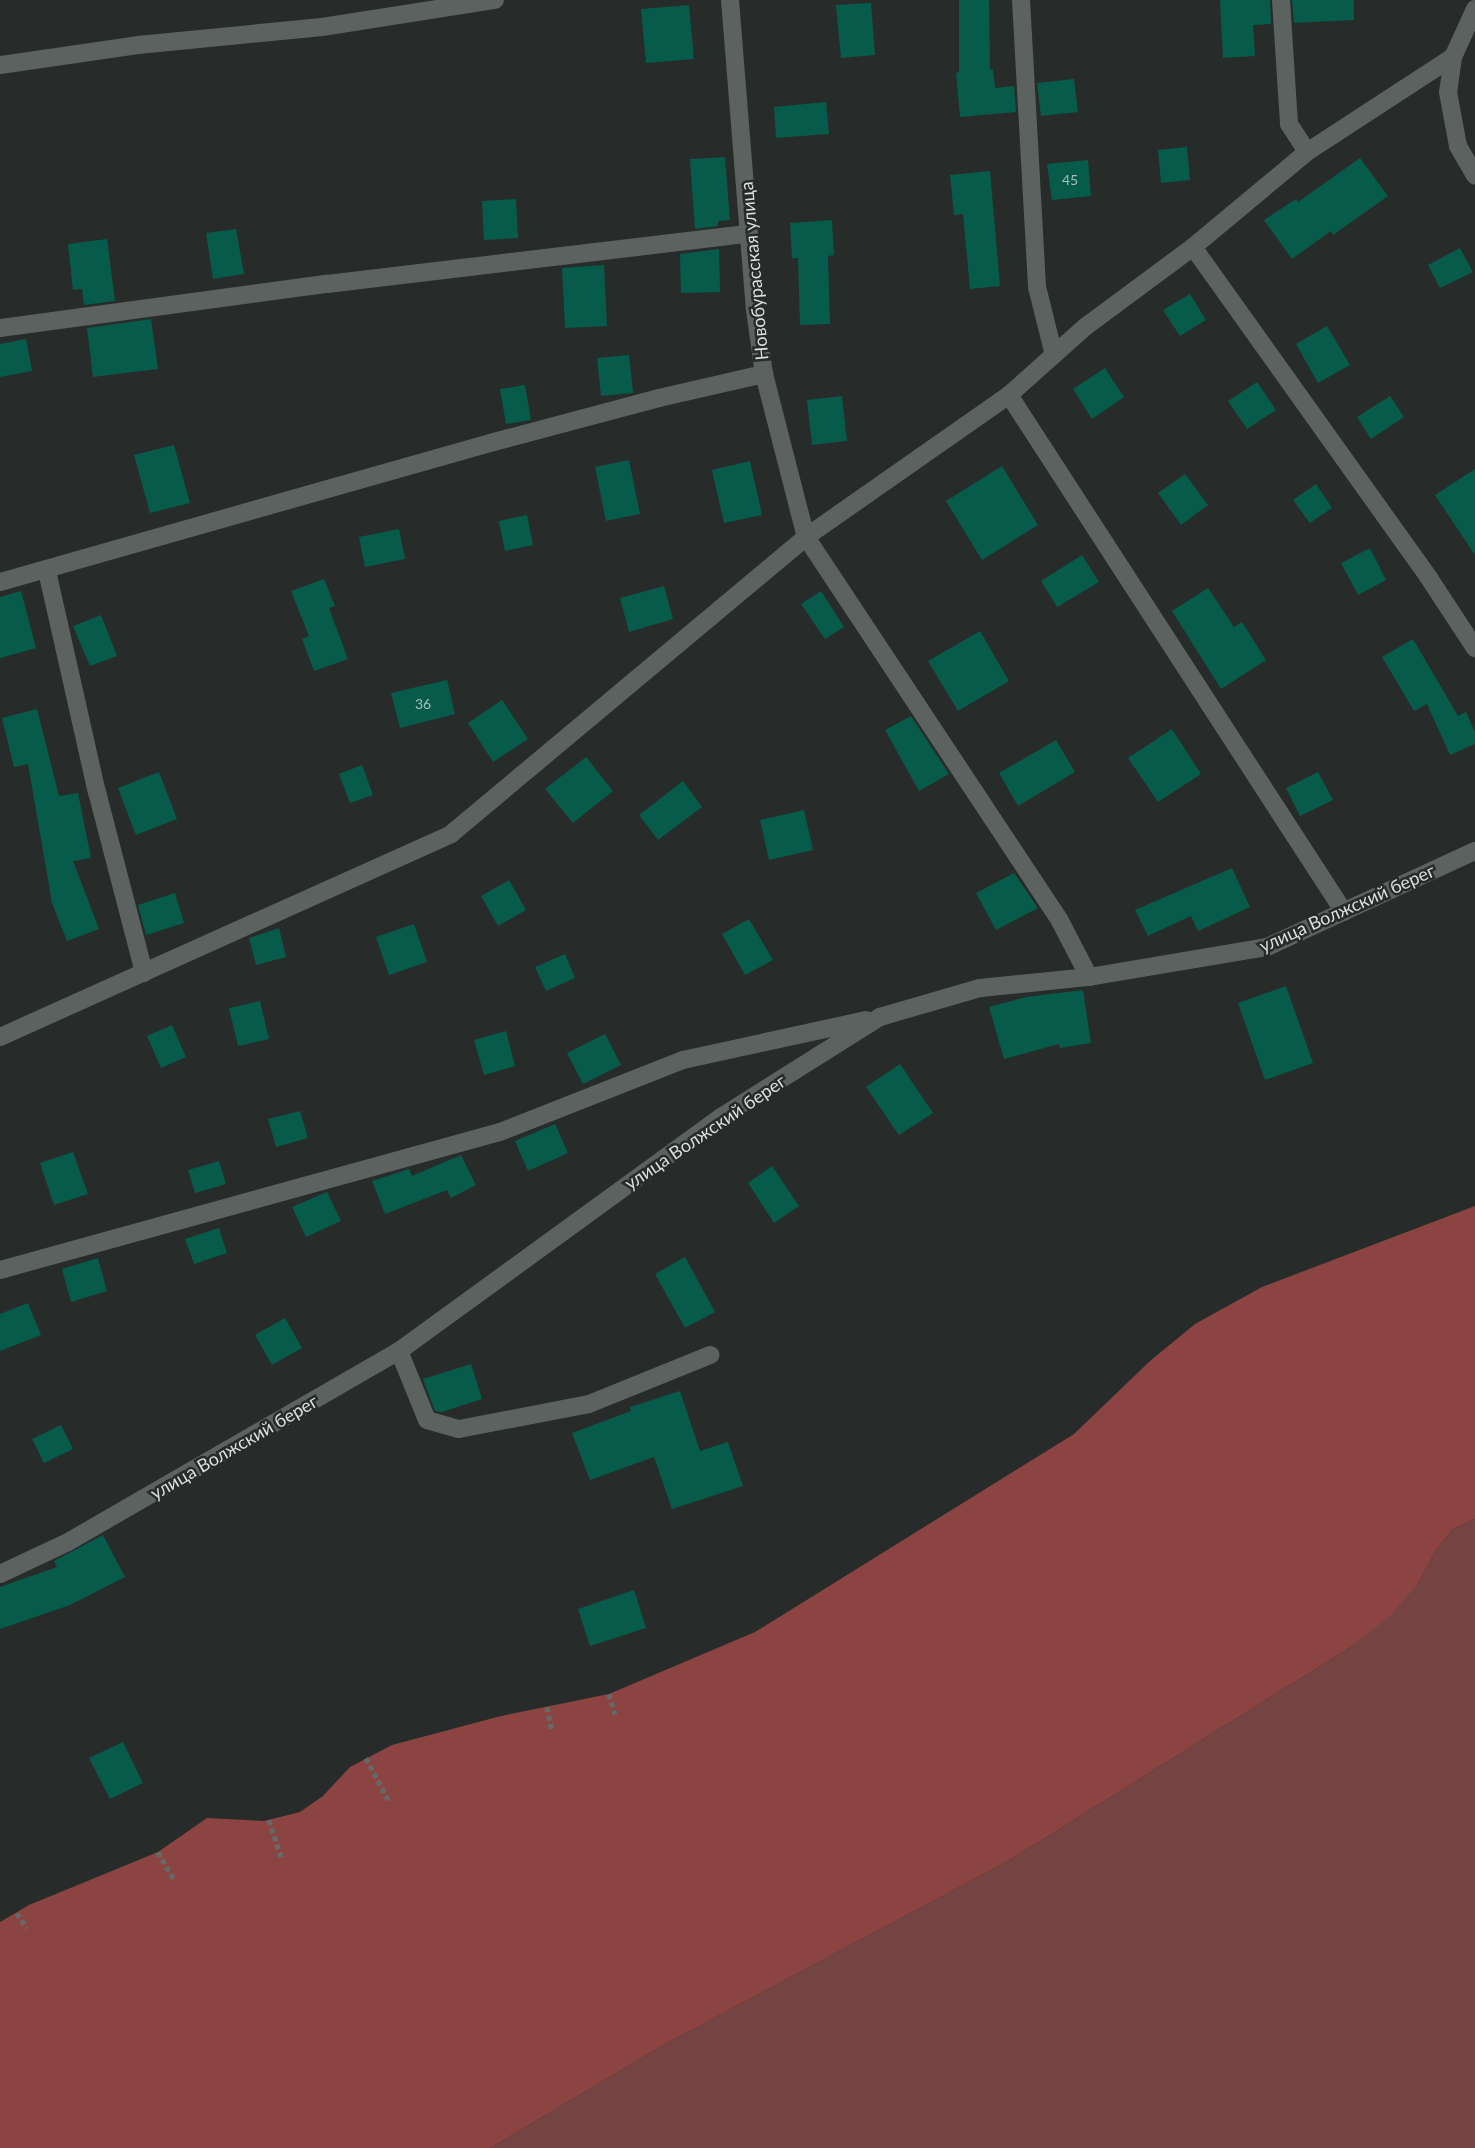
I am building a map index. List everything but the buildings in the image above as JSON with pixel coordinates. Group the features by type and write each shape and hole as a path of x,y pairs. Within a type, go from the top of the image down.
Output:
{"street":[{"path":"0,65 138,45 322,27 495,0"},
{"name":"Новобурасская улица","path":"730,0 749,234 764,374 806,537 1060,921 1089,977"},
{"path":"1021,0 1037,287 1054,355"},
{"path":"1281,0 1289,124 1307,152"},
{"path":"1475,9 1453,57 1448,92 1458,146 1475,176"},
{"path":"0,1037 450,834 806,537 1009,396 1084,327 1193,247 1307,152 1453,57"},
{"path":"0,328 341,283 749,234"},
{"path":"1193,247 1429,578 1475,648"},
{"path":"0,582 47,571 388,471 659,398 764,374"},
{"path":"1009,396 1344,912"},
{"path":"47,571 97,792 144,973"},
{"name":"улица Волжский берег","path":"0,1574 68,1542 399,1351 721,1117 880,1017 980,988 1089,977 1267,947 1475,851"},
{"path":"0,1270 500,1132 683,1060 880,1017"},
{"path":"399,1351 427,1420 459,1430 589,1404 710,1355"}],"path":[{"path":"610,1694 615,1714"},
{"path":"547,1707 552,1730"},
{"path":"366,1758 389,1801"},
{"path":"269,1820 282,1859"},
{"path":"158,1852 175,1882"},
{"path":"17,1913 27,1928"}],"shaded area":[{"path":"1475,1206 1475,1519 1453,1529 1436,1550 1419,1582 1391,1615 1349,1648 1008,1861 667,2043 490,2148 0,2148 0,1922 29,1905 158,1852 207,1818 264,1821 300,1812 323,1796 350,1767 392,1745 501,1716 609,1694 755,1632 1074,1434 1150,1361 1195,1324 1262,1287"},
{"path":"1475,1519 1475,2148 490,2148 667,2043 1008,1861 1349,1648 1419,1582 1436,1550 1453,1529"}]}
